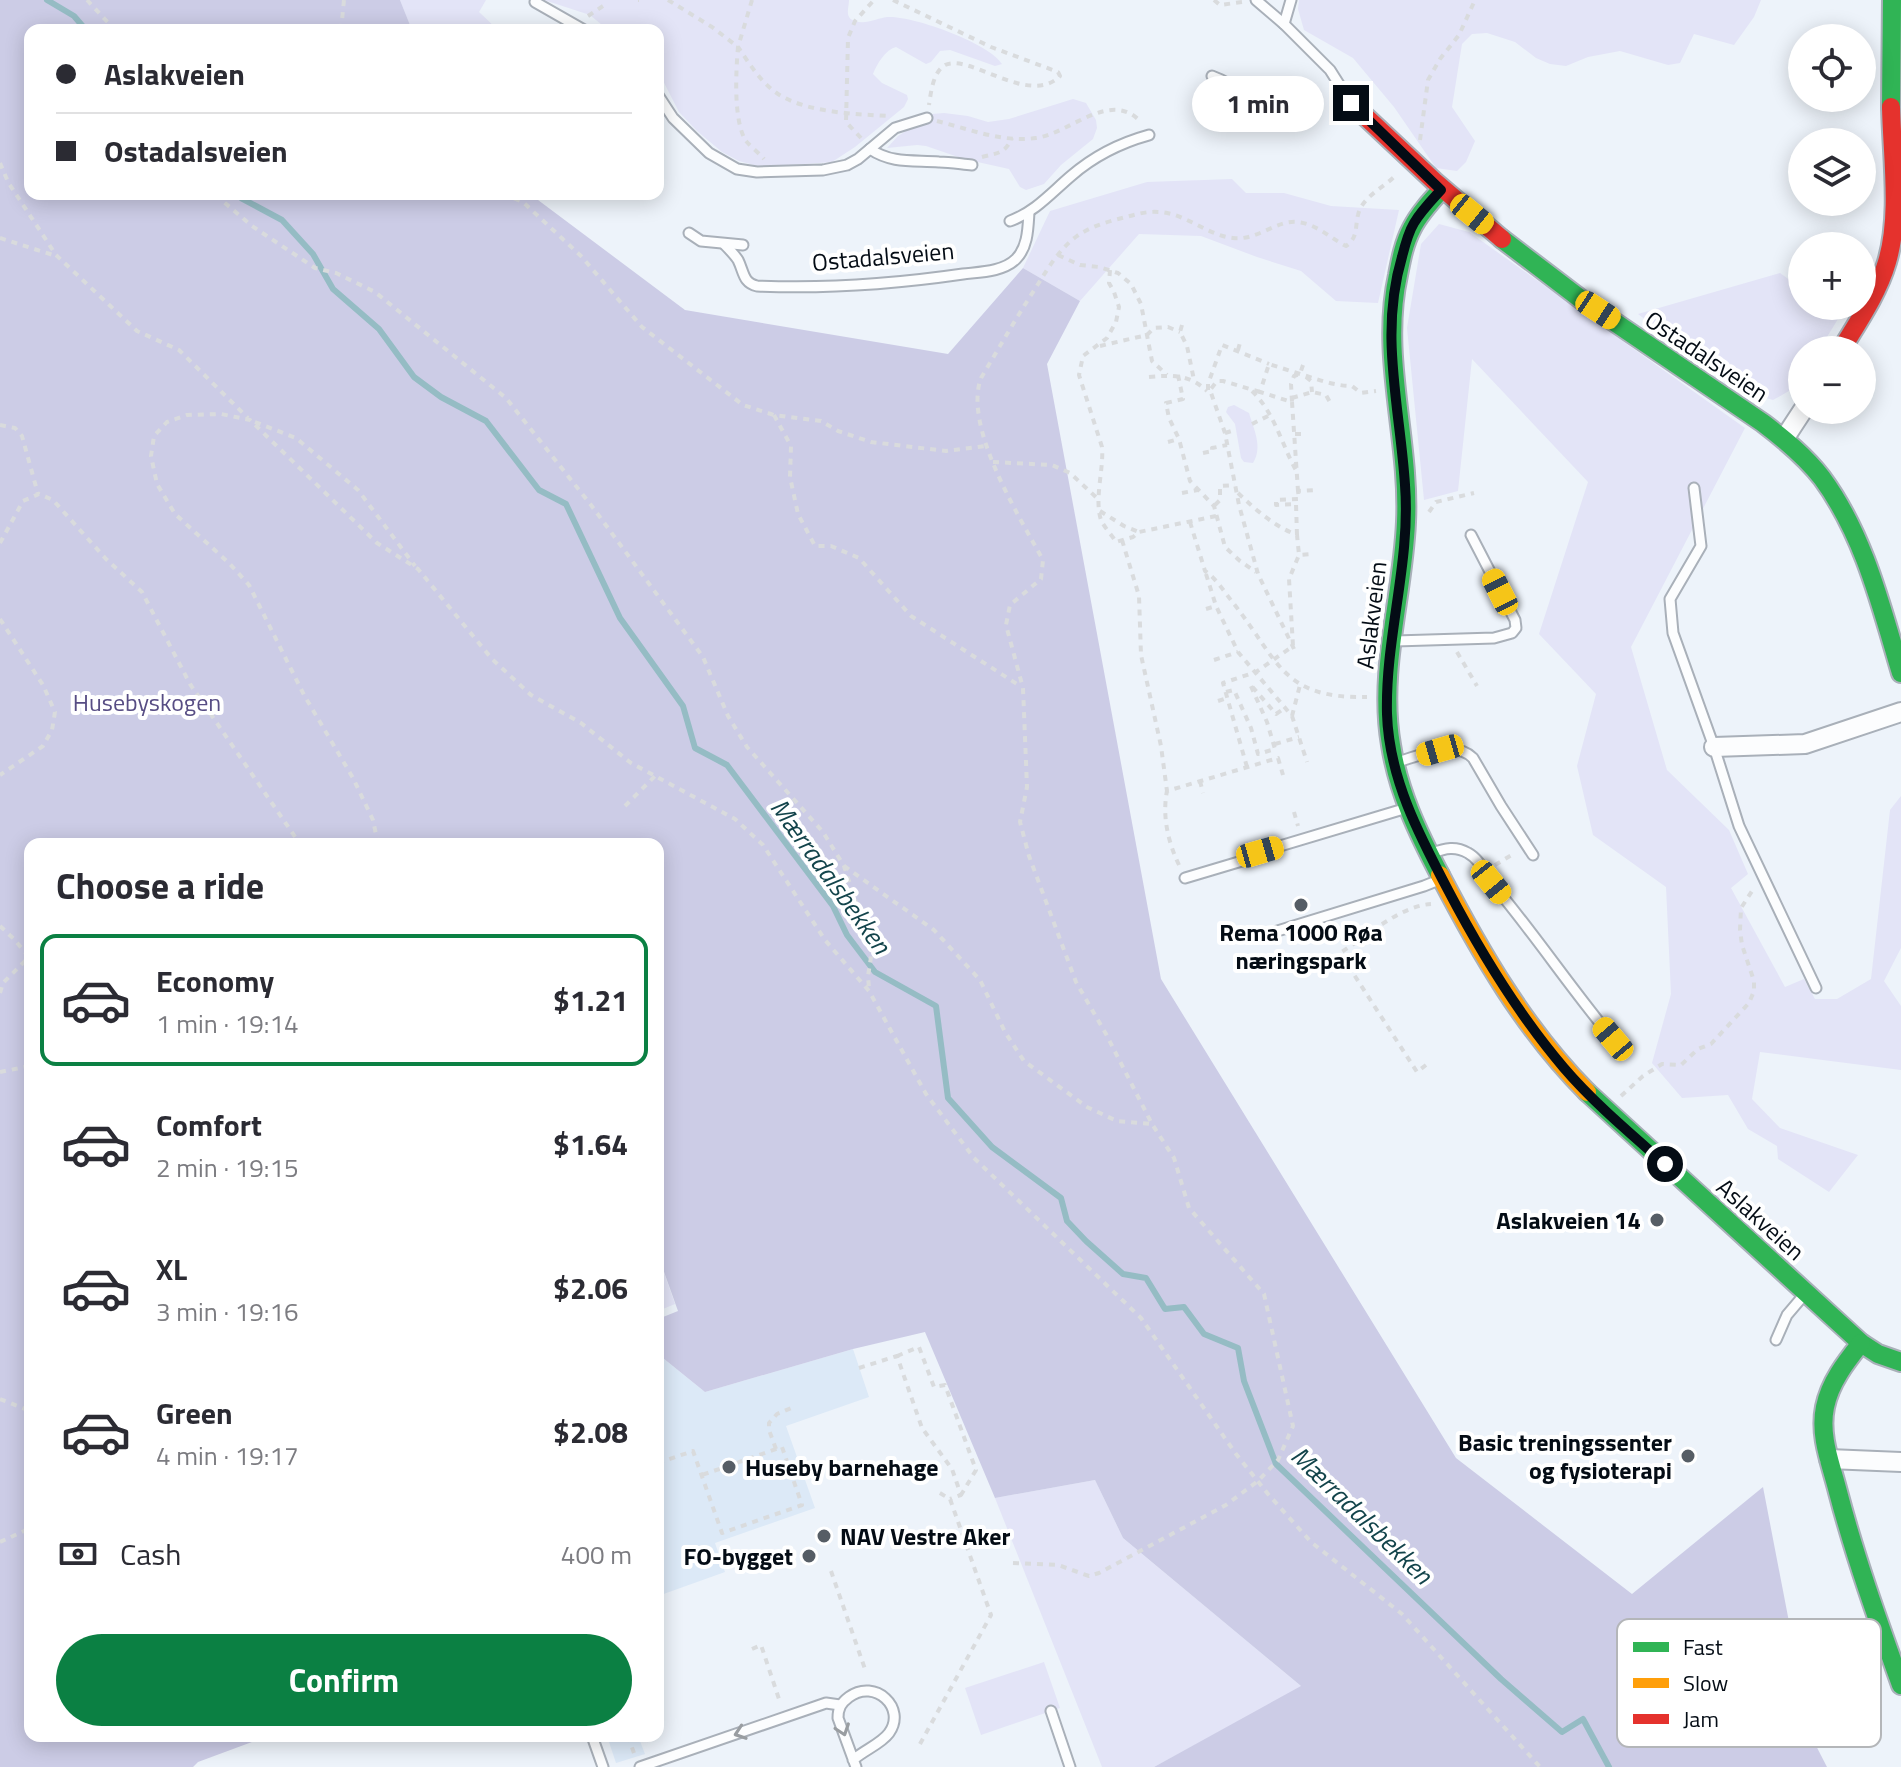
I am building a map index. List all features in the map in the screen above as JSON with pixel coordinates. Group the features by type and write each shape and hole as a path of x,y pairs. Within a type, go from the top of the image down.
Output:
{"street":[{"path":"1849,336 1876,291 1887,262 1892,236 1892,0"},
{"name":"Ostadalsveien","path":"1351,103 1441,190 1565,288 1738,404 1809,462 1848,519 1864,554 1901,673"},
{"name":"Aslakveien","path":"1441,190 1418,217 1408,236 1397,273 1391,311 1391,353 1405,475 1406,513 1405,545 1387,682 1387,719 1394,763 1407,808 1442,879 1500,980 1576,1082 1861,1343 1885,1358 1901,1362"},
{"path":"1784,439 1794,424"},
{"path":"1714,747 1805,744 1901,712"},
{"path":"1861,1343 1833,1382 1827,1396 1823,1425 1829,1459 1859,1566 1878,1619"},
{"path":"1829,1459 1901,1462"},
{"path":"1881,1628 1901,1685"}],"lane":[{"name":"Ostadalsveien","path":"1256,0 1330,70 1351,103"},
{"path":"1284,24 1291,0"},
{"path":"535,2 575,24"},
{"path":"1212,76 1224,80 1243,94 1265,125"},
{"path":"664,104 673,118 709,153 737,169 757,172 837,168 858,159 895,128 927,118"},
{"path":"1010,221 1029,212 1089,162 1126,141 1149,135"},
{"path":"870,149 899,161 972,165"},
{"name":"Ostadalsveien","path":"724,244 738,260 746,281 757,286 845,287 903,282 991,270 1013,262 1024,247 1029,212"},
{"path":"689,233 701,241 743,245"},
{"path":"1694,488 1701,546 1670,599 1673,633 1739,826 1816,988"},
{"path":"1391,641 1494,638 1512,633 1516,628 1515,620 1471,535"},
{"path":"1394,763 1440,750 1468,753 1533,855"},
{"path":"1185,878 1407,808"},
{"path":"1430,854 1454,848 1477,860 1613,1039"},
{"path":"1258,937 1442,879"},
{"name":"Aslakveien","path":"1776,1340 1787,1315 1806,1293"},
{"path":"872,1690 886,1698 893,1712 893,1726 854,1764 838,1718 840,1705 854,1693 872,1690"},
{"path":"640,1767 671,1760 826,1703 840,1705"},
{"path":"1051,1711 1070,1767"},
{"path":"594,1742 603,1767"}],"path":[{"path":"87,0 109,24"},
{"path":"342,24 344,0"},
{"path":"583,24 603,6 603,0"},
{"path":"668,0 738,47 777,94 813,107 846,113 927,118 1012,138 1038,138 1095,114 1121,110 1139,120 1149,135"},
{"path":"752,0 738,47 735,81 738,114 745,140 778,172"},
{"path":"870,149 846,122 848,38 855,21 874,0"},
{"path":"893,0 991,47 1058,72 1060,76 1046,84 1031,85 962,65 945,65 937,72 927,118"},
{"path":"1214,0 1220,5 1256,0"},
{"path":"1013,1563 1058,1565 1089,1576 1099,1573 1226,1505 1258,1481 1278,1460 1293,1426 1264,1294 1189,1208 1174,1158 1152,1124 1076,982 1029,856 1020,822 1027,787 1023,688 1006,625 1010,605 1041,579 1043,560 985,446 976,400 981,378 1057,255 1077,236 1094,226 1141,213 1158,212 1180,216 1211,232 1235,239 1256,236 1283,224 1298,222 1321,230 1346,246 1354,238 1358,213 1365,201 1392,180 1411,161 1417,150 1428,80 1459,35 1475,0"},
{"path":"972,165 979,157 1004,150 1012,138"},
{"path":"0,163 8,182 56,255 137,331 179,350 377,543 418,569"},
{"path":"224,200 252,226 315,268 336,273 375,292 506,398 591,505 703,657 728,716 747,747 823,832 844,866 872,951 869,991"},
{"path":"518,200 581,256 642,327 743,405 774,415 821,421 838,431 871,442 946,451 985,446"},
{"path":"0,238 56,255"},
{"path":"1057,255 1080,265 1118,273 1131,284 1141,304 1152,361 1167,375"},
{"path":"1110,270 1109,283 1119,307 1116,322 1107,338 1083,356 1079,375 1102,447 1101,521 1116,542 1139,532 1216,516"},
{"path":"1180,332 1182,325"},
{"path":"1099,346 1147,335 1154,328 1168,327 1180,332 1187,346 1194,381"},
{"path":"1238,350 1241,339"},
{"path":"1294,648 1258,574 1225,433 1207,387 1222,345 1269,364 1339,386 1352,386 1361,393 1367,392"},
{"path":"1260,392 1269,364"},
{"path":"1302,374 1303,365"},
{"path":"1302,374 1311,381 1312,392"},
{"path":"1294,648 1289,579 1299,555 1296,504 1276,505 1276,500 1299,499 1291,384 1294,376 1302,374"},
{"path":"1178,375 1183,399 1166,403 1190,481 1214,506 1225,547 1258,574"},
{"path":"1149,377 1178,375 1194,381 1211,396"},
{"path":"1211,396 1210,390 1217,381 1223,381 1292,400 1312,392 1326,395 1331,404"},
{"path":"1249,388 1270,415 1297,472"},
{"path":"377,838 373,820 353,778 304,695 249,585 175,514 157,484 151,456 154,436 167,422 187,415 221,414 250,420 296,438 358,490 492,659 531,695 581,723 631,763 735,819 763,845 825,940 869,991 926,1094 974,1158 1141,1318 1236,1454 1311,1542 1402,1614 1540,1767"},
{"path":"774,415 791,446 790,477 798,514 815,546 831,546 859,558 911,616 1023,688"},
{"path":"1252,424 1270,415"},
{"path":"0,425 15,428 22,436 39,494"},
{"path":"1225,433 1235,430"},
{"path":"1295,434 1306,434"},
{"path":"1168,442 1179,439"},
{"path":"1203,453 1227,445"},
{"path":"993,462 1052,465 1070,473 1100,501"},
{"path":"1214,506 1220,500 1220,486 1235,485"},
{"path":"1182,493 1198,490"},
{"path":"1298,491 1316,490"},
{"path":"1237,492 1271,522 1297,535"},
{"path":"1428,515 1436,502 1474,493"},
{"path":"0,543 23,501 39,494 53,500 106,559 142,592 190,684 296,838"},
{"path":"1100,511 1139,532"},
{"path":"1190,522 1216,606 1238,652 1292,716 1307,762"},
{"path":"1122,540 1139,596 1141,655 1161,746 1170,846 1185,878"},
{"path":"1299,555 1313,554"},
{"path":"1205,571 1212,575 1288,677 1300,685 1327,694 1371,697"},
{"path":"1206,609 1216,606"},
{"path":"0,619 43,685 55,712 52,730 43,746 0,775"},
{"path":"1450,639 1477,686"},
{"path":"1247,767 1223,683 1256,672 1294,648"},
{"path":"1214,660 1238,652"},
{"path":"1283,775 1267,722 1250,684 1276,714 1285,708"},
{"path":"1292,716 1300,685"},
{"path":"1218,701 1234,690 1251,728 1258,754 1299,737"},
{"path":"1167,791 1278,758"},
{"path":"625,806 655,776"},
{"path":"1200,781 1203,793"},
{"path":"1294,812 1297,823"},
{"path":"1489,868 1516,852"},
{"path":"844,866 934,930 971,970 980,980 1005,1032 1024,1061 1087,1107 1117,1121 1152,1124"},
{"path":"1608,1112 1643,1076 1662,1064 1681,1065 1698,1049 1711,1044 1749,1003 1754,981 1742,945 1741,908 1763,876"},
{"path":"1426,1065 1417,1072 1340,953 1413,907 1454,901"},
{"path":"0,926 24,952"},
{"path":"0,993 3,983 24,964"},
{"path":"0,1072 24,1067"},
{"path":"859,1368 919,1347 934,1387 945,1385 976,1470 961,1495 950,1499"},
{"path":"897,1356 922,1428 952,1469 961,1495"},
{"path":"0,1399 24,1409"},
{"path":"776,1449 769,1423 777,1414 796,1406"},
{"path":"664,1461 693,1451 722,1533 802,1505 782,1447 702,1475"},
{"path":"920,1744 991,1615 950,1499 938,1492"},
{"path":"0,1542 24,1531"},
{"path":"831,1571 866,1672"},
{"path":"752,1649 761,1645 780,1702"},
{"path":"630,1742 640,1767"},
{"path":"649,1742 651,1746"}],"shaded area":[{"path":"400,0 486,0 479,12 492,24 410,24"},
{"path":"544,0 849,0 848,15 852,20 863,22 887,17 931,25 967,39 995,56 1002,64 995,66 950,50 940,51 926,64 896,47 882,58 873,74 882,83 907,95 904,107 832,162 761,167 722,152 679,112 664,83 664,24 601,24 590,15"},
{"path":"1299,0 1761,0 1754,17 1734,45 1694,34 1680,63 1668,65 1620,51 1588,57 1566,66 1550,64 1515,42 1487,33 1472,34 1462,44 1452,107 1475,141 1466,162 1457,171 1436,168 1394,107 1353,58 1304,30 1298,9"},
{"path":"1073,99 1086,103 1096,120 1093,139 1061,165 1044,184 1026,190 1020,187 1009,169 926,146 887,148 898,136 932,114 968,116 988,122 1009,119"},
{"path":"1232,179 1246,193 1284,193 1331,206 1399,210 1378,303 1336,301 1301,271 1201,236 1139,234 1080,301 1023,268 1050,211 1147,182"},
{"path":"1439,224 1469,232 1745,428 1631,647 1667,770 1729,830 1748,874 1731,888 1785,987 1804,979 1815,999 1837,999 1871,979 1890,810 1901,796 1901,948 1884,981 1901,1006 1901,1070 1760,1052 1752,1099 1780,1128 1858,1155 1829,1192 1778,1159 1777,1146 1748,1129 1728,1095 1682,1098 1652,1063 1671,994 1666,887 1593,835 1577,766 1596,694 1539,634 1588,482 1472,359 1458,491 1424,500 1407,328 1421,244"},
{"path":"1780,273 1788,279 1788,320 1837,320 1828,336 1788,336 1788,391 1773,400 1719,375 1638,314"},
{"path":"1234,405 1249,413 1257,445 1253,463 1244,462 1241,458 1235,424 1226,412 1228,407"},
{"path":"664,1272 675,1304 664,1309"},
{"name":"Huseby barnehage","path":"853,1349 869,1397 786,1426 815,1508 715,1543 725,1572 664,1594 664,1359 705,1392"},
{"path":"1095,1480 1123,1538 1302,1687 1154,1767 1102,1767 995,1498"},
{"path":"1044,1662 1060,1708 981,1735 965,1688"},
{"path":"609,1742 640,1742 645,1754 616,1763"}],"green space":[{"name":"Husebyskogen","path":"0,0 400,0 410,24 24,24 24,200 538,200 685,310 948,354 1023,268 1080,301 1047,364 1161,979 1456,1458 1632,1594 1763,1487 1788,1619 1617,1619 1617,1747 1817,1747 1827,1767 1154,1767 1301,1686 1123,1538 1095,1480 995,1498 925,1332 853,1349 705,1392 664,1359 664,1317 678,1311 664,1272 664,838 24,838 24,1742 252,1742 198,1762 193,1767 0,1767"}],"waterway":[{"name":"Mærradalsbekken","path":"47,0 74,16 81,24"},
{"name":"Mærradalsbekken","path":"245,200 282,220 313,254 333,289 379,329 414,377 441,397 486,421 539,490 566,504 620,618 683,706 695,748 727,765 833,906 847,935 875,972 936,1006 948,1098 992,1147 1061,1198 1067,1221 1123,1274 1146,1278 1165,1309 1184,1307 1204,1334 1238,1348 1244,1381 1276,1464 1501,1679 1562,1732 1583,1719 1609,1767"}],"traffic: fast":[{"path":"1891,107 1892,0"},
{"path":"1440,875 1417,828 1399,779 1391,745 1387,689 1406,522 1404,460 1392,337 1393,306 1409,234 1421,213 1441,190"},
{"path":"1502,239 1582,300 1763,423 1809,462 1837,500 1860,547 1901,673"},
{"path":"1587,1092 1861,1343 1878,1354 1901,1362"},
{"path":"1861,1343 1831,1389 1825,1407 1825,1439 1852,1541 1877,1619"},
{"path":"1881,1630 1901,1685"}],"traffic: slow":[{"path":"1440,875 1505,989 1544,1043 1587,1092"}],"traffic: jam":[{"path":"1351,103 1434,181 1502,239"},
{"path":"1849,336 1878,285 1891,244 1895,205 1891,107"}],"place":[{"name":"Rema 1000 Røa næringspark","path":"1301,905"},
{"name":"Aslakveien 14","path":"1657,1220"},
{"name":"Basic treningssenter og fysioterapi","path":"1688,1456"},
{"name":"Huseby barnehage","path":"729,1467"},
{"name":"NAV Vestre Aker","path":"824,1536"},
{"name":"FO-bygget","path":"809,1556"}],"route":[{"path":"1351,103 1441,190 1418,217 1408,236 1397,273 1391,311 1391,353 1406,498 1405,545 1387,682 1387,719 1399,784 1407,808 1454,901 1485,957 1518,1007 1576,1082 1665,1164"}]}
